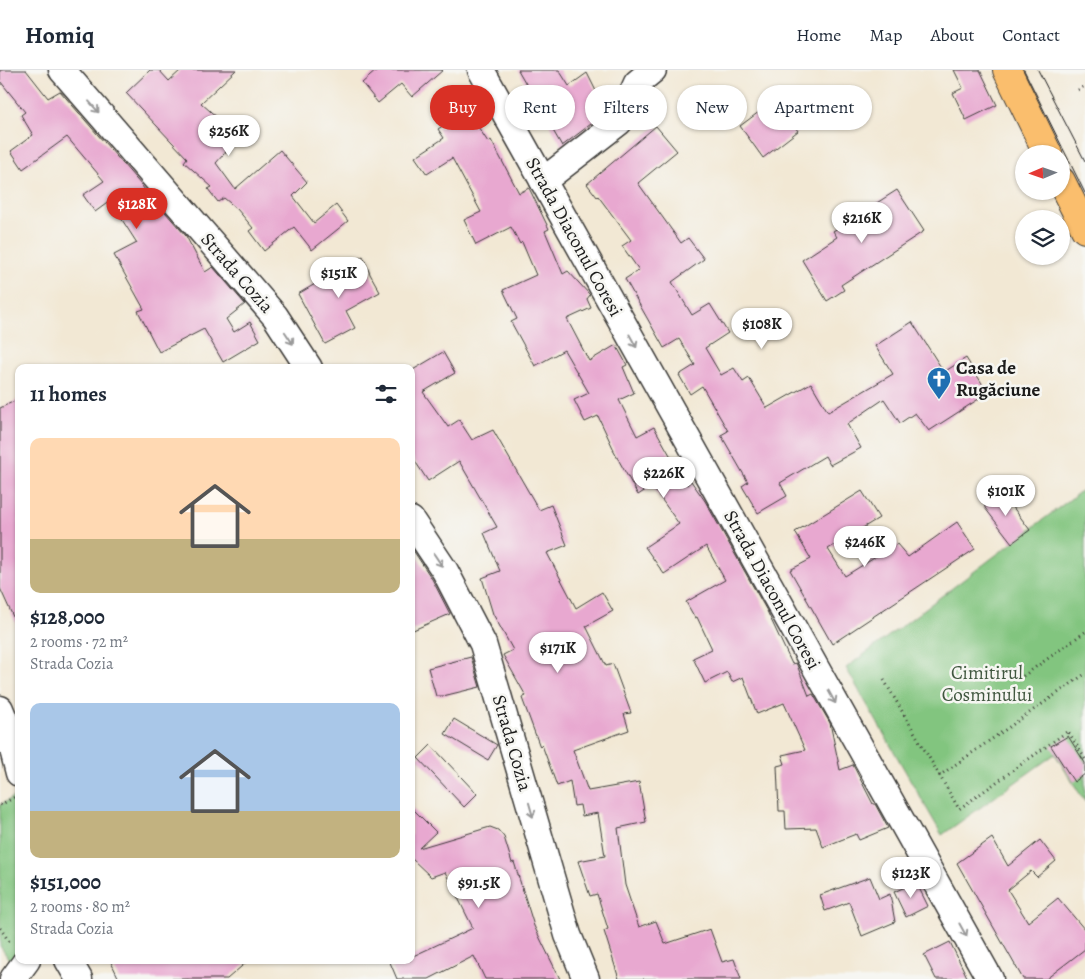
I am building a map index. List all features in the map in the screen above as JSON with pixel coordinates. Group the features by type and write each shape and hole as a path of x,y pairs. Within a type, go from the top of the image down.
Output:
{"main road":[{"path":"1007,70 1044,145"},
{"path":"1070,199 1085,229"}],"street":[{"name":"Strada Cozia","path":"62,70 275,316 306,364"},
{"name":"Strada Diaconul Coresi","path":"481,70 990,979"},
{"path":"543,181 619,122 637,83 653,70"},
{"name":"Strada Cozia","path":"415,526 445,571 483,644 568,935 586,979"},
{"path":"0,709 7,726 15,758"},
{"path":"13,979 18,964"},
{"path":"70,964 79,979"}],"path":[{"path":"1078,90 1085,86"},
{"path":"1019,679 1085,632"},
{"path":"939,776 1085,674"},
{"path":"884,680 959,809 1068,732 1085,759"},
{"path":"0,805 15,796"},
{"path":"0,928 15,947"}],"green space":[{"name":"Cimitirul Cosminului","path":"1085,488 1085,802 1055,754 942,835 846,668"},
{"path":"15,796 15,964 19,964 18,973 0,946 0,805"}],"building":[{"path":"0,70 26,70 48,98 60,91 150,197 186,236 205,272 213,267 245,304 226,319 234,332 250,322 260,340 223,362 204,329 159,352 138,311 144,309 114,255 137,243 110,201 95,212 83,195 104,181 67,137 23,169 11,151 33,135 21,115 25,112 0,81"},
{"path":"150,70 159,70 169,81 181,70 236,70 201,103 239,137 216,163 235,189 280,150 307,182 293,196 314,223 336,205 348,221 312,250 294,227 264,251 249,231 253,228 237,209 224,198 218,202 208,189 212,187 184,162 187,158 126,93"},
{"path":"377,70 443,70 412,97 401,84 378,103 362,83"},
{"path":"518,70 559,70 568,85 527,85"},
{"path":"954,70 980,70 997,105 966,120 953,93 963,88"},
{"path":"587,73 593,85 585,85 585,129 562,146 553,130 575,130 575,85 570,85"},
{"path":"757,113 757,130 798,131 763,158 743,130 747,130 747,121"},
{"path":"439,130 480,130 488,142 491,140 519,193 529,188 549,229 545,231 563,274 568,271 590,295 587,299 591,308 567,319 589,361 616,345 627,365 623,367 634,393 619,400 637,436 654,427 687,485 691,481 705,501 767,611 792,664 796,663 809,696 813,694 830,723 840,770 853,765 888,828 859,840 856,834 823,847 816,828 786,829 785,811 779,811 777,766 785,764 782,755 805,750 784,703 757,714 743,677 732,682 727,672 705,683 693,658 712,649 697,617 695,618 686,602 725,580 706,546 664,574 645,547 679,524 652,486 638,495 613,450 598,416 585,422 574,400 589,393 564,350 535,366 511,322 517,319 503,290 536,275 522,242 520,244 511,227 476,245 464,220 481,212 452,158 427,174 415,157 444,138"},
{"path":"651,130 659,130 677,151 638,183 681,243 688,238 704,259 672,282 692,315 710,304 728,333 705,348 721,375 734,368 743,382 749,378 767,408 811,383 828,412 893,374 875,346 912,322 944,372 966,358 988,393 929,431 915,413 900,423 884,399 847,424 861,448 830,465 825,456 780,483 787,496 758,513 742,486 748,482 721,435 728,431 702,386 690,394 679,375 695,365 679,339 664,348 625,279 639,270 622,246 631,240 587,184"},
{"path":"897,190 924,231 841,285 844,290 827,301 802,260 837,237 833,231"},
{"path":"363,256 380,292 346,311 355,328 325,344 298,294"},
{"path":"443,352 455,373 423,392 448,427 459,420 472,440 493,430 539,510 551,505 567,545 547,553 576,608 602,592 613,611 586,626 606,666 613,664 631,713 624,714 629,730 573,750 588,791 639,782 646,822 618,828 625,885 639,927 656,921 665,944 710,929 722,962 734,959 741,979 619,979 604,931 608,929 597,894 590,896 578,861 605,856 598,813 582,816 580,805 574,806 570,781 557,786 522,698 526,696 503,655 513,650 493,614 482,578 500,571 484,533 497,527 459,461 428,481 415,461 415,369"},
{"path":"15,401 15,621 0,588 0,408"},
{"path":"1000,490 1030,530 1012,543 985,508 985,502"},
{"path":"862,491 879,518 828,549 845,576 897,544 908,557 957,522 975,549 832,644 790,570 811,559 795,532"},
{"path":"415,553 432,579 450,614 415,629"},
{"path":"471,657 480,687 436,696 428,668"},
{"path":"454,719 497,745 488,760 445,734"},
{"path":"1068,736 1085,763 1085,774 1074,782 1051,746"},
{"path":"431,745 477,794 464,807 418,758"},
{"path":"415,811 436,832 419,848 490,827 498,830 504,837 512,863 514,862 534,926 560,979 485,979 474,956 429,979 397,979 391,964 415,964 415,955 473,928 445,872 431,877 415,862"},
{"path":"992,838 1008,866 1040,840 1056,861 1037,877 1031,871 1008,890 1028,922 1058,898 1085,930 1085,949 1046,979 1023,979 957,863"},
{"path":"870,877 879,899 890,894 895,922 862,936 849,902 825,911 820,895"},
{"path":"916,882 928,906 906,917 894,892"},
{"path":"950,942 968,979 936,979 924,955"},
{"path":"112,964 244,964 227,979 119,979"}],"tram line":[{"path":"1024,70 1085,193"},
{"path":"1038,70 1085,161"}],"place":[{"name":"Casa de Rugăciune","path":"939,400"}]}
